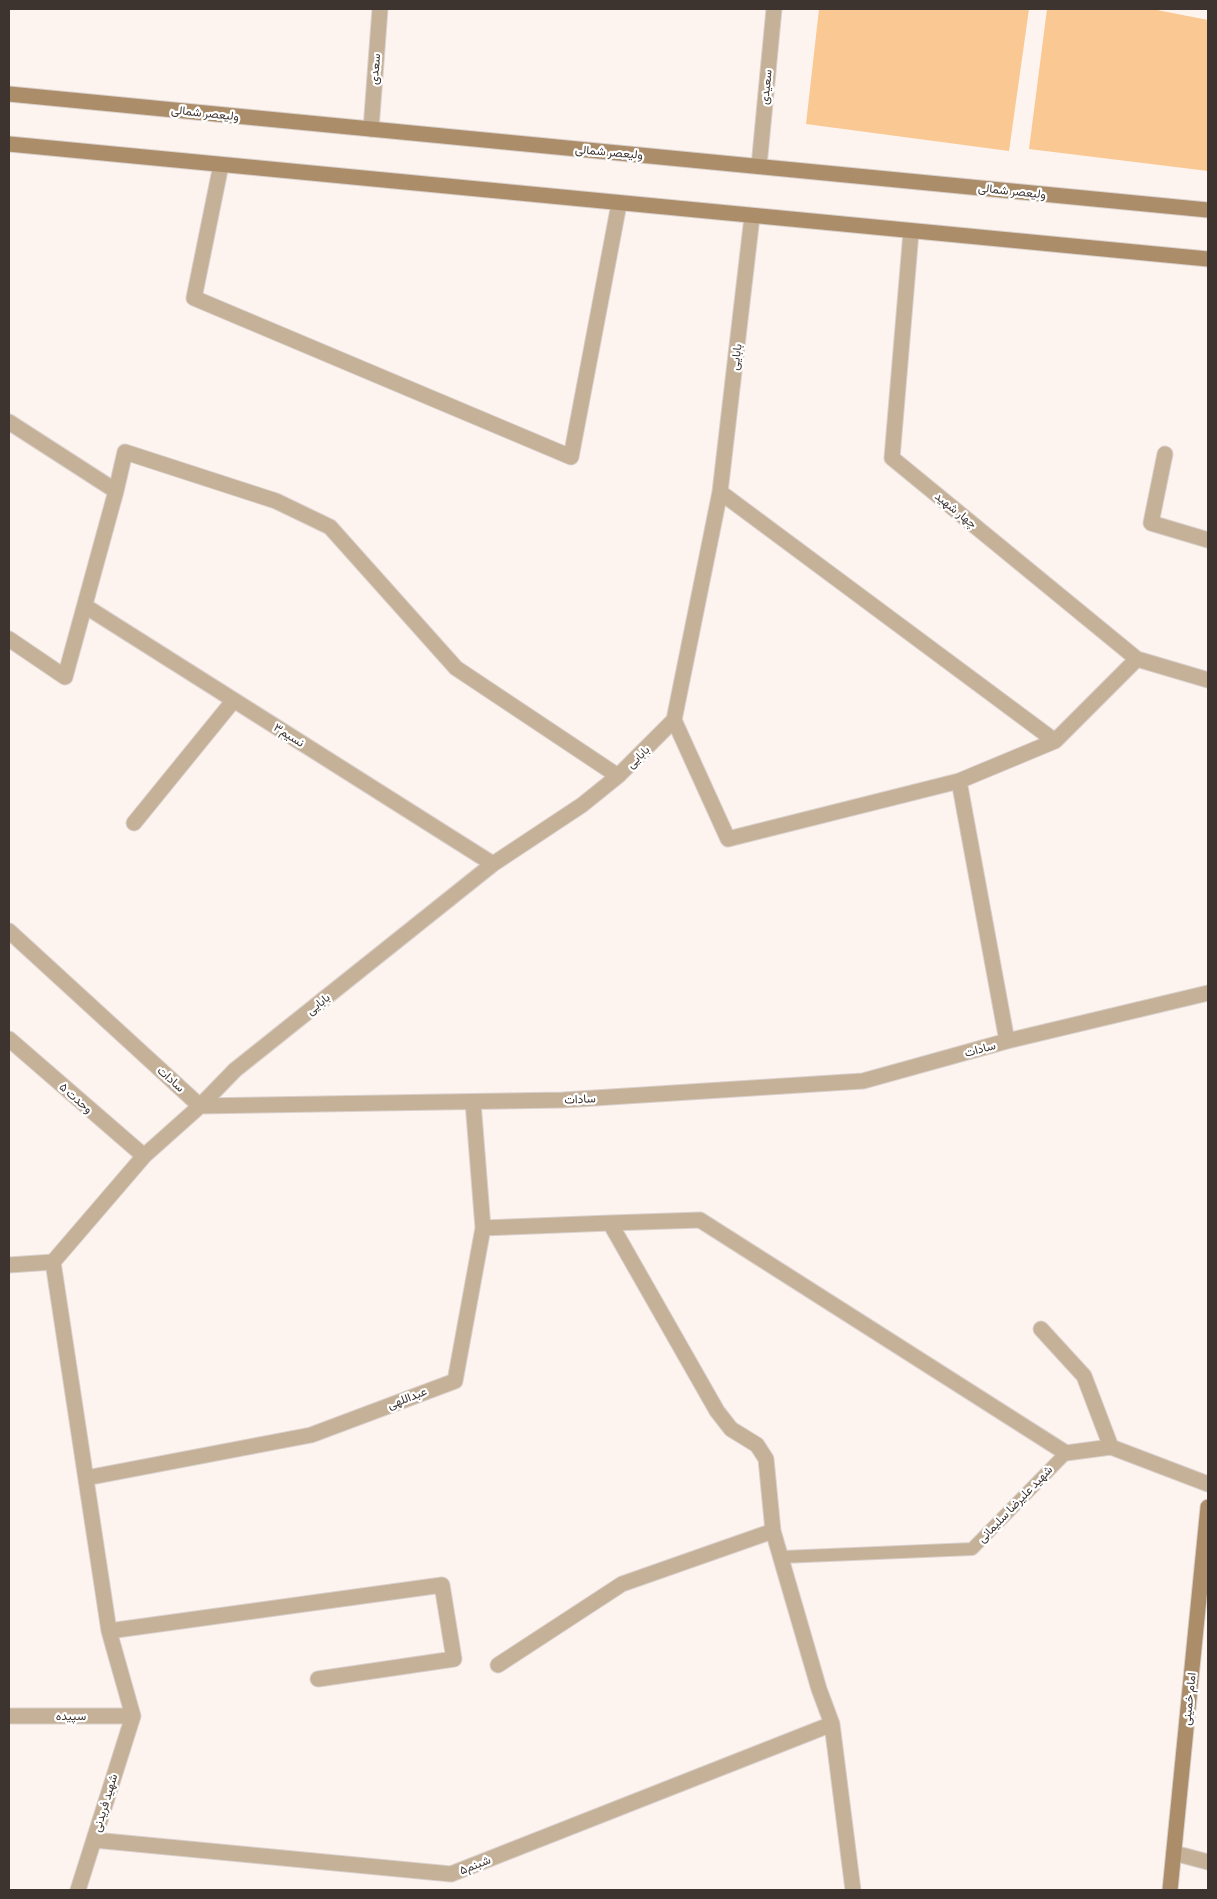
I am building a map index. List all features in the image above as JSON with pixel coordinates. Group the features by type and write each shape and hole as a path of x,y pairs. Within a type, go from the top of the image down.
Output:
{"main road":[{"name":"ولیعصر شمالی","path":"9,94 1208,210"},
{"path":"9,144 752,217 1208,259"},
{"name":"امام خمینی","path":"1170,1890 1208,1507"}],"street":[{"name":"سعدی","path":"370,129 380,9"},
{"name":"سعیدی","path":"759,166 774,9"},
{"path":"221,165 194,298 571,457 619,204"},
{"name":"بابایی","path":"53,1262 144,1156 200,1106 235,1070 493,864 582,805 618,776 674,720 720,492 752,217"},
{"name":"چهار شهید","path":"911,232 892,458 1137,659 1208,680"},
{"path":"9,422 116,491"},
{"path":"9,639 65,677 125,452 276,501 330,527 456,668 618,776"},
{"path":"1165,454 1151,523 1208,540"},
{"path":"720,492 1055,741"},
{"name":"نسیم۳","path":"85,606 493,864"},
{"path":"674,720 728,839 959,781 1055,741 1137,659"},
{"path":"134,823 234,700"},
{"path":"959,781 1007,1041"},
{"name":"سادات","path":"9,931 200,1106 563,1100 863,1081 1007,1041 1208,993"},
{"name":"وحدت ۵","path":"9,1039 144,1156"},
{"name":"عبداللهی","path":"86,1478 311,1435 455,1380 484,1228 473,1102"},
{"path":"484,1228 700,1220 1066,1453 1110,1447 1208,1484"},
{"path":"610,1223 717,1411 730,1429 758,1444 766,1459 773,1531 782,1556 819,1689 832,1724 853,1890"},
{"path":"9,1264 53,1262 109,1630 133,1716"},
{"path":"1041,1329 1084,1376 1110,1447"},
{"path":"498,1665 622,1584 773,1531"},
{"path":"109,1630 442,1585 454,1659 318,1679"},
{"name":"سپیده","path":"9,1716 133,1716"},
{"name":"شهید فریدنی","path":"78,1890 133,1716"},
{"name":"شبنم۵","path":"94,1840 451,1874 832,1724"},
{"path":"1174,1853 1208,1862"}],"lane":[{"name":"شهید علیرضا سلیمانی","path":"782,1556 972,1549 1066,1453"}],"building":[{"path":"819,9 1029,9 1009,151 806,124"},
{"path":"1047,9 1152,9 1208,20 1208,171 1029,149"}]}
